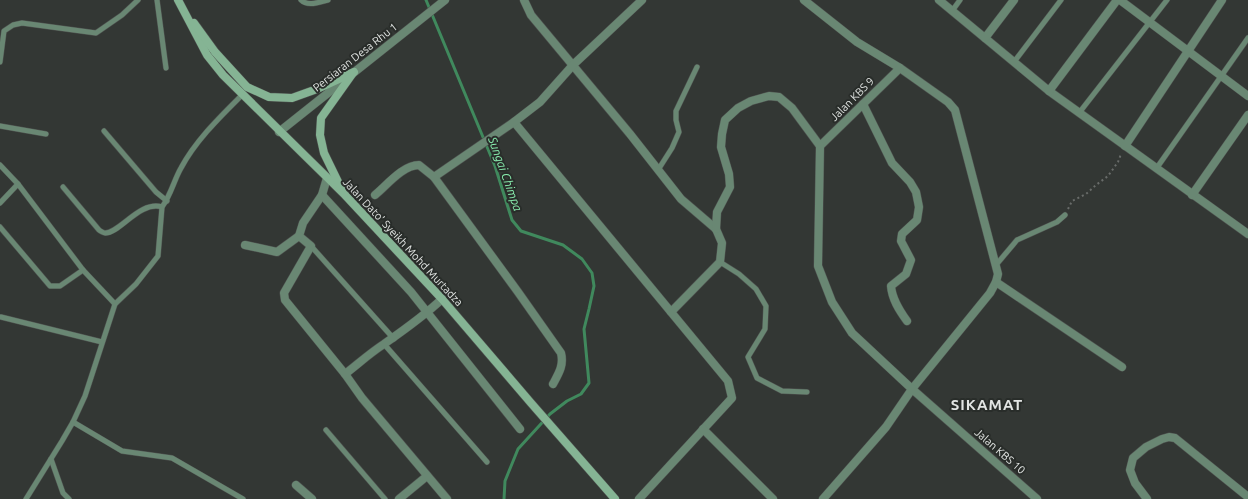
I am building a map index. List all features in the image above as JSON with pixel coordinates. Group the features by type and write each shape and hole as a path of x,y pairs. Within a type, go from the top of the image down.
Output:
{"main road":[{"path":"179,0 215,52 247,87 269,97 292,98 317,89 354,72"},
{"name":"Jalan Dato' Syeikh Mohd Murtadza","path":"179,0 207,55 223,75 279,132 345,195 442,299 556,432 616,499"},
{"path":"345,195 324,153 320,135 321,118 354,72"}],"street":[{"name":"Persiaran Desa Rhu 1","path":"279,132 445,0"},
{"path":"524,0 531,15 681,200 716,229"},
{"path":"434,177 514,122 540,102 573,65 642,0"},
{"path":"804,0 857,42 900,68 948,102 955,110 998,274 996,282 990,293 912,389 886,427 823,499"},
{"path":"939,0 1049,91 1248,234"},
{"path":"985,38 1014,0"},
{"path":"1049,91 1119,0 1248,96"},
{"path":"1125,146 1222,0"},
{"name":"Jalan KBS 9","path":"820,146 900,68"},
{"path":"671,312 720,262 722,244 716,229 716,212 730,187 729,174 721,147 725,120 738,108 751,101 769,96 779,97 792,108 820,146"},
{"path":"863,104 892,164 910,182 916,192 919,207 917,220 902,234 901,241 911,260 906,274 891,286 891,292 898,308 907,320"},
{"path":"1192,195 1247,120"},
{"path":"514,122 728,381 732,398 639,499"},
{"name":"Jalan KBS 10","path":"820,146 818,266 832,302 852,333 912,389 1037,499"},
{"path":"375,195 405,169 412,165 419,165 434,177 561,352 563,361 561,369 553,384"},
{"path":"245,245 277,252 299,236 303,223 322,194 327,178"},
{"path":"322,194 411,292 520,429"},
{"path":"299,236 311,246 284,293 285,300 345,374 362,398 447,499"},
{"path":"996,282 1122,367"},
{"path":"345,374 427,314 442,299"},
{"path":"703,429 773,499"},
{"path":"1147,499 1135,483 1130,470 1133,458 1146,447 1169,437 1175,438 1248,497"},
{"path":"399,499 427,476"},
{"path":"296,485 312,499"}],"lane":[{"path":"0,62 4,30 22,23 96,33 122,15 138,0"},
{"path":"157,0 166,68"},
{"path":"301,0 304,3 310,4 328,0"},
{"path":"952,11 960,0"},
{"path":"1014,62 1061,0"},
{"path":"1079,113 1167,0"},
{"path":"1156,169 1248,38"},
{"path":"658,170 672,148 679,132 676,120 676,111 697,67"},
{"path":"26,499 73,422 85,396 115,304 136,284 158,256 162,207 180,168 205,132 242,95"},
{"path":"0,126 46,134"},
{"path":"104,131 156,192 166,201"},
{"path":"0,165 18,184 83,270 115,304"},
{"path":"0,203 18,184"},
{"path":"63,187 99,230 104,233 110,232 132,216 150,206 156,204 162,207"},
{"path":"996,265 1017,240 1057,222 1065,215"},
{"path":"0,227 50,286 60,286 83,270"},
{"path":"311,246 394,339"},
{"path":"720,262 739,274 756,289 766,306 765,329 748,357 757,378 782,391 807,392"},
{"path":"1,317 102,342"},
{"path":"384,344 486,462"},
{"path":"73,422 122,451 172,458 243,499"},
{"path":"326,430 385,499"},
{"path":"51,459 63,493 70,499"}],"path":[{"path":"1065,215 1072,201 1086,194 1108,176 1118,162 1125,146"}],"waterway":[{"name":"Sungai Chimpa","path":"426,0 495,166 512,220 521,231 563,245 582,259 592,273 594,286 584,329 589,383 581,394 567,401 550,414 518,449 505,481 504,499"}],"district":[{"name":"SIKAMAT","path":"987,405"}]}
